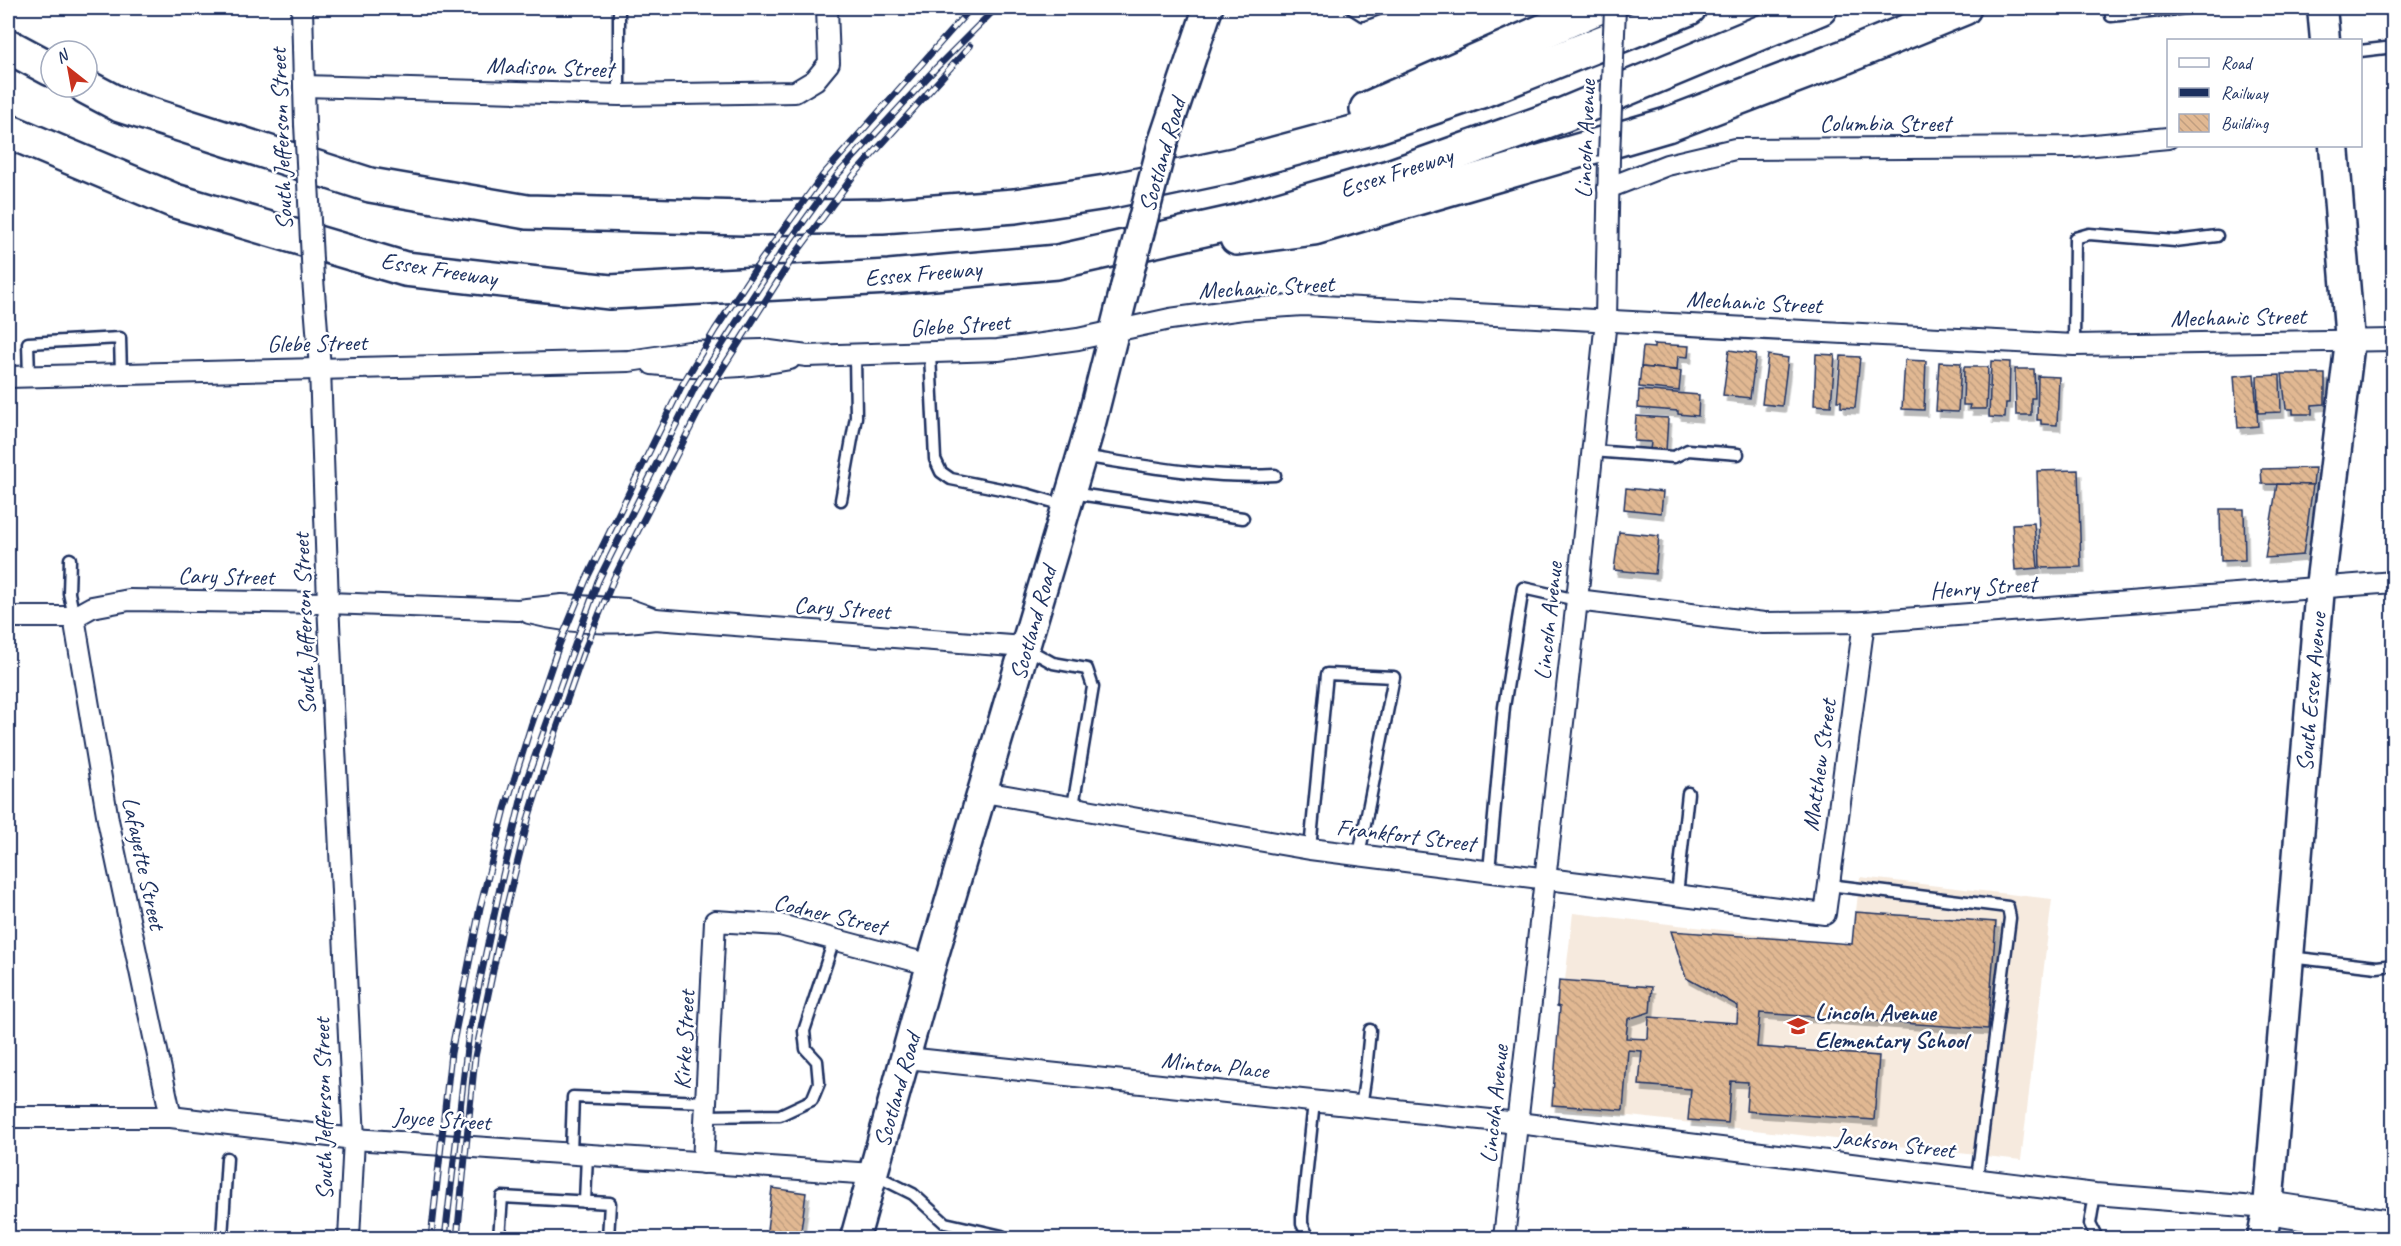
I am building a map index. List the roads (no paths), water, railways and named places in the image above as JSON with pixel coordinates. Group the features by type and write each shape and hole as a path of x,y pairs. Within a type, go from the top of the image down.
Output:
{"highway":[{"path":"1234,165 1374,107 1596,8"},
{"name":"Essex Freeway","path":"99,94 120,105 370,185 527,212 744,218 882,216 1015,206 1106,192 1234,165 1375,127 1481,91 1689,8"},
{"name":"Essex Freeway","path":"8,131 175,201 405,269 610,292 889,277 1057,262 1236,222 1389,177 1563,115 1820,8"},
{"path":"1057,262 1314,228 1667,124 1842,58 1964,8"},
{"path":"8,46 39,63"}],"main road":[{"name":"Scotland Road","path":"855,1239 931,965 1082,456 1163,142 1208,8"},
{"path":"2322,8 2325,39"},
{"name":"South Essex Avenue","path":"2262,1239 2268,1208 2320,587 2350,341 2334,147"},
{"path":"2268,1208 2392,1227"},
{"path":"2331,1239 2392,1227"}],"street":[{"name":"South Jefferson Street","path":"302,8 305,124 320,368 328,603 354,1138 349,1239"},
{"name":"Madison Street","path":"304,86 619,95 795,92 815,80 829,63 827,8"},
{"name":"Lincoln Avenue","path":"1504,1239 1577,600 1606,320 1608,188 1615,8"},
{"name":"Columbia Street","path":"1608,188 1667,165 1735,148 2074,147 2167,138"},
{"name":"Mechanic Street","path":"1114,331 1243,309 1303,305 2074,345 2394,340"},
{"name":"Glebe Street","path":"8,377 629,361 689,352 762,350 807,356 930,354 998,350 1078,339 1114,331"},
{"name":"Henry Street","path":"1577,600 1764,623 1864,622 2394,582"},
{"name":"Cary Street","path":"8,617 74,617 92,607 129,600 328,603 518,610 568,621 620,624 655,619 1026,647"},
{"name":"Lafayette Street","path":"74,617 108,820 171,1117"},
{"name":"Matthew Street","path":"1824,914 1864,622"},
{"name":"Frankfort Street","path":"984,792 1310,849 1824,914"},
{"name":"Codner Street","path":"715,921 780,925 931,965"},
{"name":"Kirke Street","path":"704,1163 715,921"},
{"name":"Minton Place","path":"907,1058 1518,1123"},
{"name":"Joyce Street","path":"8,1117 171,1117 354,1138 873,1174"},
{"name":"Jackson Street","path":"1518,1123 2095,1194 2268,1208"}],"lane":[{"path":"618,8 619,95"},
{"path":"1352,8 1362,15 1381,8"},
{"path":"2111,16 2187,8"},
{"path":"2362,51 2394,47"},
{"path":"2074,345 2075,238 2089,234 2175,241 2217,236"},
{"path":"29,377 28,343 120,338 121,374"},
{"path":"930,354 935,459 941,472 951,479 1026,494 1243,518"},
{"path":"841,500 856,417 855,356"},
{"path":"1592,451 1674,457 1688,450 1738,454"},
{"path":"1082,456 1149,467 1245,477 1275,475"},
{"path":"70,559 69,593 74,617"},
{"path":"1489,871 1504,706 1523,588 1577,600"},
{"path":"1026,647 1053,663 1087,669 1093,687 1073,806"},
{"path":"1310,849 1327,674 1394,677 1359,855"},
{"path":"1677,895 1688,793"},
{"path":"1828,885 2008,907 2010,918 1977,1178"},
{"path":"585,1202 573,1097 780,1115 812,1100 819,1083 817,1061 806,1049 804,1031 834,940"},
{"path":"2289,957 2377,967 2394,965"},
{"path":"1360,1107 1370,1030"},
{"path":"1309,1239 1302,1224 1302,1216 1314,1102"},
{"path":"222,1239 227,1158"},
{"path":"873,1174 913,1194 945,1222 1002,1236"},
{"path":"2095,1194 2090,1224 2097,1239"},
{"path":"499,1239 502,1197 610,1203 608,1239"}],"railway":[{"path":"431,1238 451,1053 480,908 505,809 531,726 559,645 586,580 681,387 762,259 823,175 971,8"},
{"path":"445,1238 469,1031 501,883 525,784 598,581 695,387 781,253 838,174 935,69 996,8"},
{"path":"457,1238 475,1057 505,913 529,816 555,734 583,654 614,578 712,385 792,259 854,175 970,46"}],"place":[{"name":"Lincoln Avenue Elementary School","path":"1798,1026"}]}
